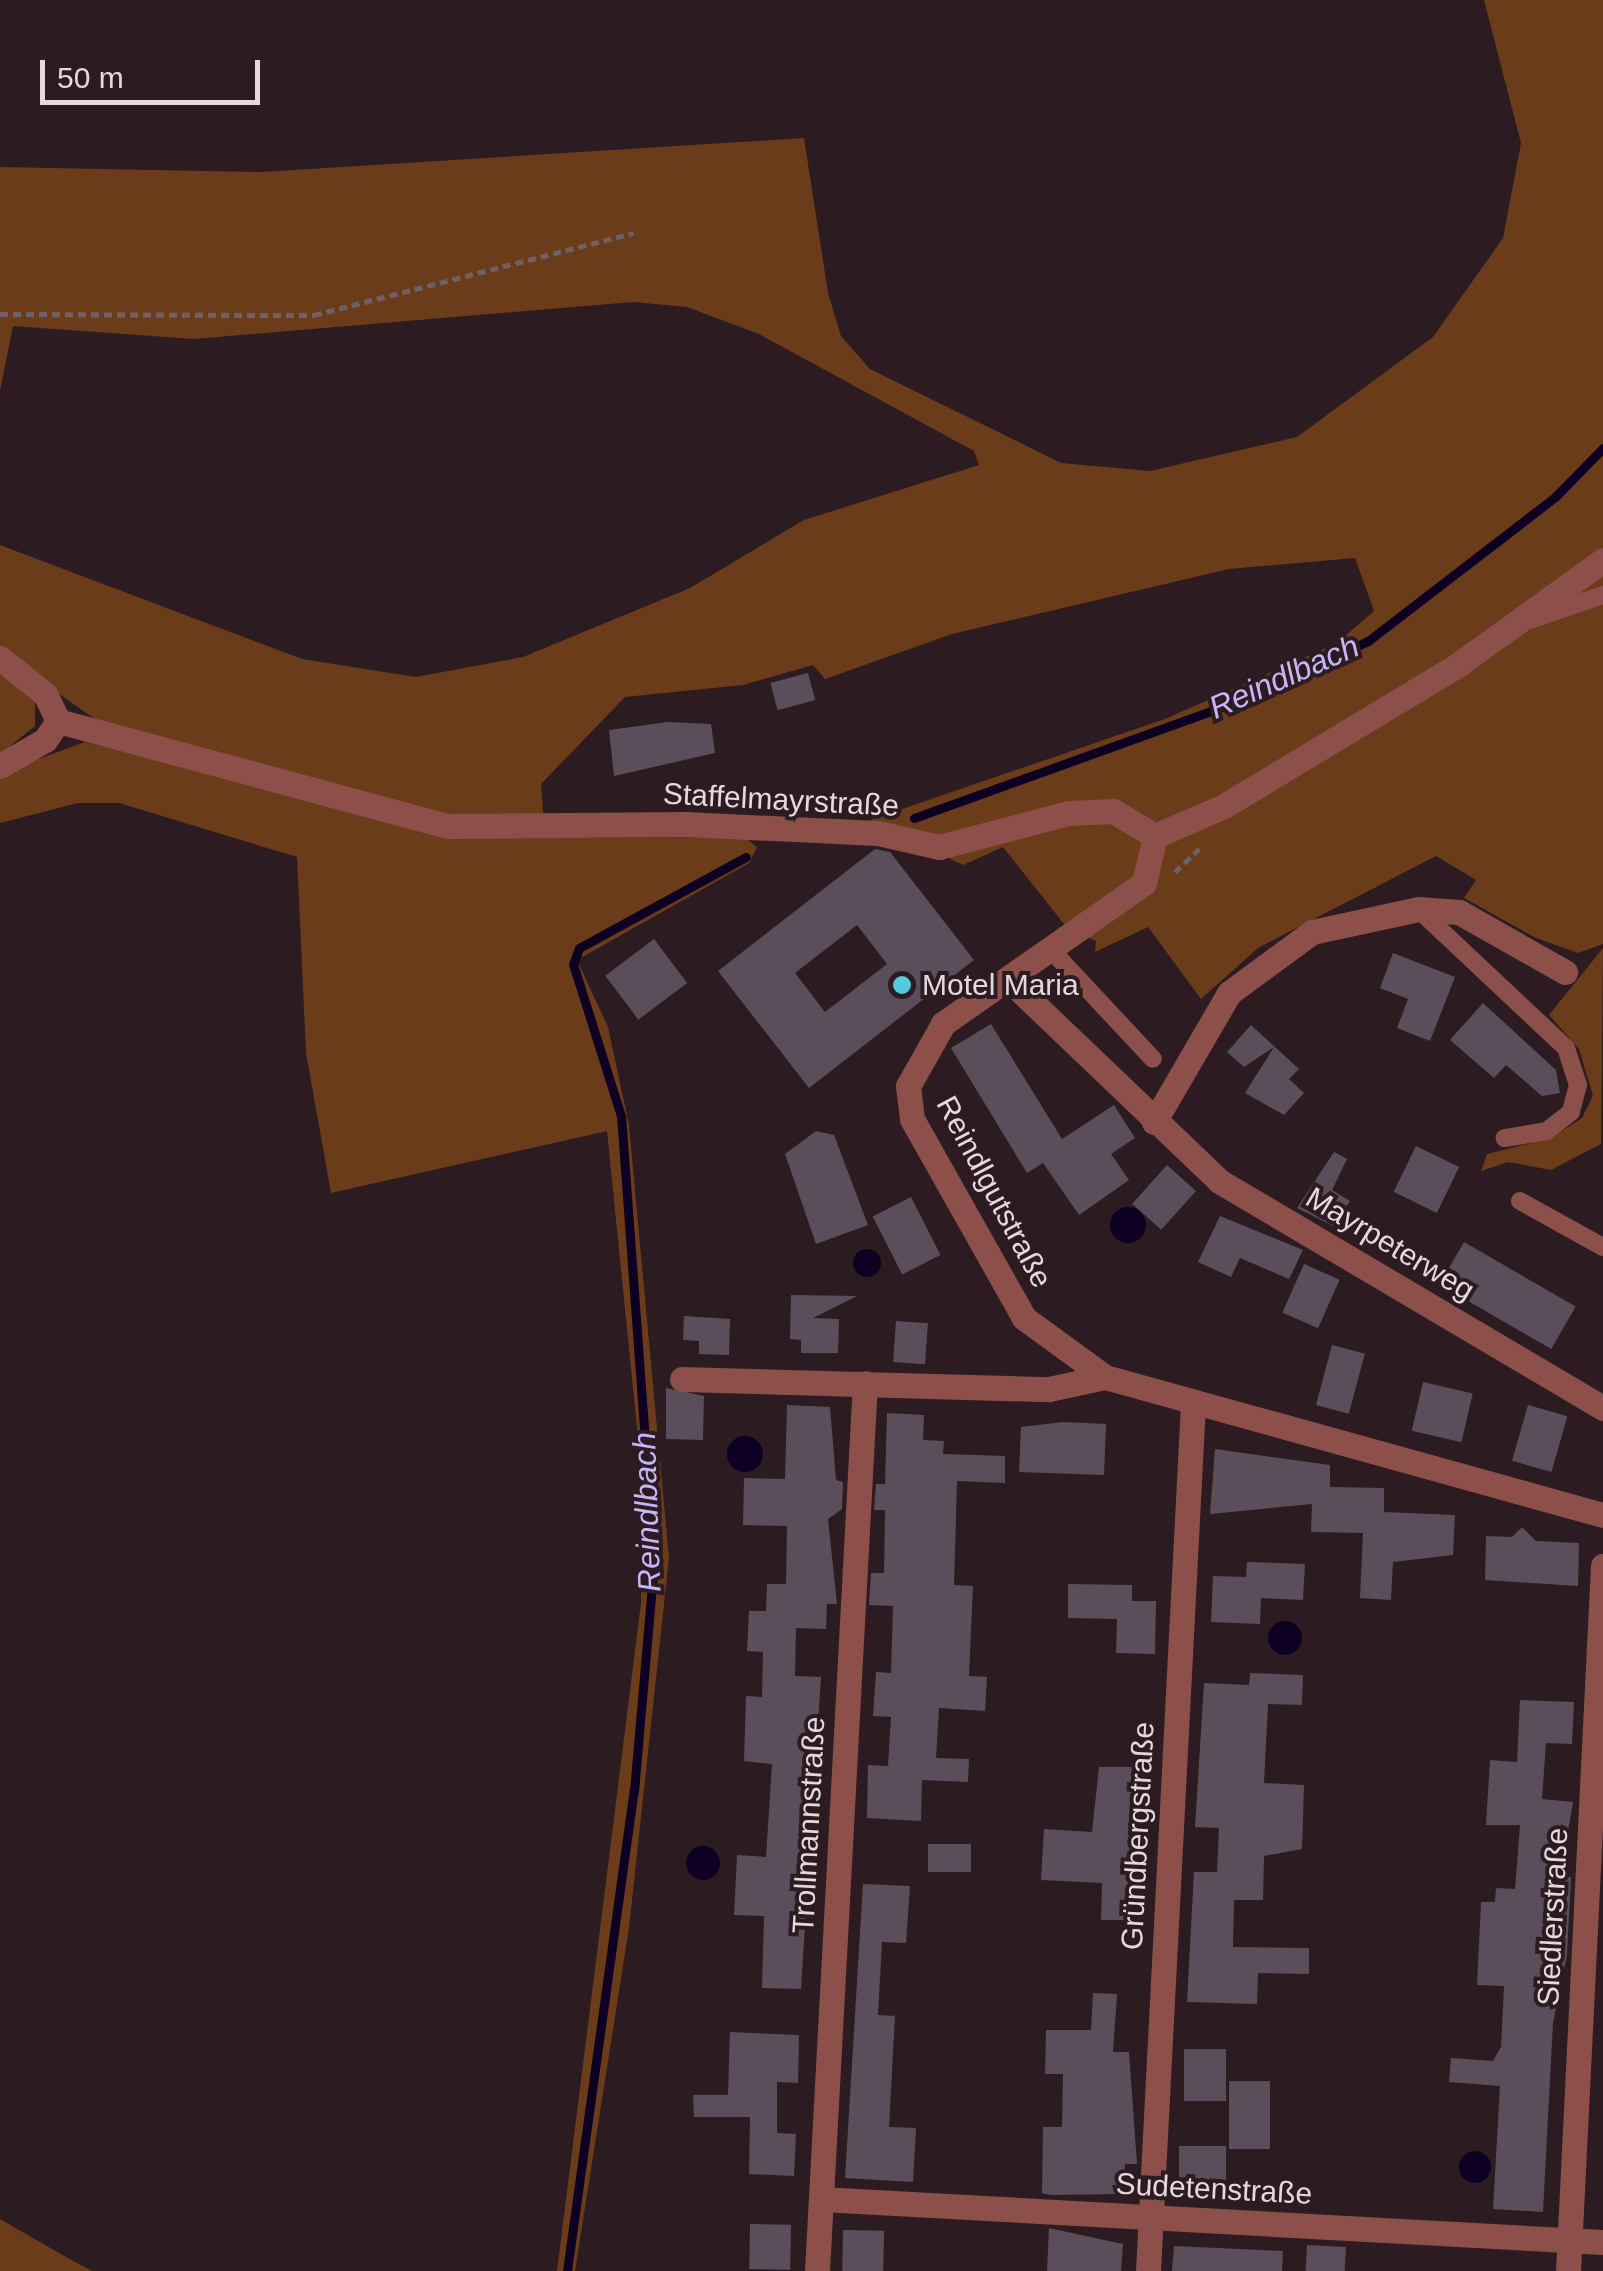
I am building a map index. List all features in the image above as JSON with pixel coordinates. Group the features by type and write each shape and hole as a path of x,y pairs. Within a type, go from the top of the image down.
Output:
{"street":[{"path":"1155,836 1224,806 1516,626 1603,560"},
{"path":"0,658 45,694 58,721 45,740 0,766"},
{"name":"Staffelmayrstraße","path":"58,721 447,826 685,824 878,833 939,846 1069,813 1113,811 1155,836"},
{"name":"Reindlgutstraße","path":"1155,836 1144,883 943,1024 918,1055 908,1086 912,1119 1024,1318 1105,1377 1603,1514"},
{"path":"1154,1122 1229,993 1264,960 1312,932 1418,910 1458,912 1565,972"},
{"name":"Mayrpeterweg","path":"1009,980 1219,1181 1603,1408"},
{"path":"682,1379 1049,1389 1105,1377"},
{"name":"Trollmannstraße","path":"818,2271 865,1382"},
{"name":"Gründbergstraße","path":"1148,2271 1193,1404"},
{"name":"Siedlerstraße","path":"1568,2271 1603,1566"},
{"name":"Sudetenstraße","path":"821,2199 1603,2242"}],"lane":[{"path":"1516,626 1603,596"},
{"path":"1418,910 1566,1048 1578,1085 1571,1112 1546,1130 1505,1138"},
{"path":"1051,950 1152,1059"},
{"path":"1520,1201 1603,1248"}],"path":[{"path":"0,314 314,315 634,233"}],"shaded area":[{"path":"1484,0 1603,0 1603,944 1578,953 1536,938 1464,898 1476,880 1436,856 1258,948 1201,999 1148,927 1095,952 1096,941 1068,929 1003,847 963,865 870,820 1165,719 1337,643 1374,611 1355,558 1229,569 952,634 825,679 813,665 743,685 625,697 541,784 544,823 454,822 102,724 52,689 35,700 35,726 0,754 0,545 302,659 416,677 523,657 690,588 804,520 979,465 974,451 759,334 687,307 633,302 194,339 13,326 0,391 0,167 262,172 804,138 828,293 841,336 870,369 1061,463 1150,471 1297,437 1433,337 1503,238 1521,143"},
{"path":"85,742 483,838 744,837 757,847 749,863 577,960 608,1027 629,1125 669,1558 629,1928 575,2271 557,2271 641,1603 643,1487 607,1131 331,1193 306,1053 297,857 119,803 78,803 0,823 0,773"},
{"path":"1603,948 1601,1144 1551,1170 1508,1162 1481,1171 1487,1154 1551,1138 1582,1118 1593,1096 1579,1049 1549,1015"},
{"path":"1128,1207 1141,1212 1146,1225 1141,1238 1128,1243 1115,1238 1110,1225 1115,1212"},
{"path":"867,1249 877,1253 881,1263 877,1273 867,1277 857,1273 853,1263 857,1253"},
{"path":"745,1436 757,1442 763,1454 757,1466 745,1472 733,1466 727,1454 733,1442"},
{"path":"1285,1621 1297,1626 1302,1638 1297,1650 1285,1655 1273,1650 1268,1638 1273,1626"},
{"path":"703,1846 715,1851 720,1863 715,1875 703,1880 691,1875 686,1863 691,1851"},
{"path":"1475,2151 1487,2155 1491,2167 1487,2179 1475,2183 1463,2179 1459,2167 1463,2155"},
{"path":"0,2219 66,2257 92,2271 0,2271"}],"building":[{"path":"808,673 815,700 778,710 770,683"},
{"path":"668,722 711,724 715,753 614,776 609,730"},
{"path":"875,849 890,852 974,960 809,1088 718,971","holes":["857,925 887,964 825,1012 795,973"]},
{"path":"654,939 687,983 638,1020 605,976"},
{"path":"1393,953 1455,977 1430,1041 1397,1028 1408,999 1380,988"},
{"path":"1483,1003 1556,1070 1560,1093 1542,1096 1506,1065 1494,1078 1450,1040"},
{"path":"991,1024 1062,1139 1114,1105 1135,1138 1111,1154 1129,1180 1079,1215 1043,1163 1027,1173 951,1048"},
{"path":"1251,1025 1299,1069 1289,1079 1304,1093 1284,1115 1245,1093 1274,1047 1244,1067 1227,1052"},
{"path":"816,1131 834,1135 868,1225 816,1244 785,1154"},
{"path":"1416,1146 1459,1167 1437,1213 1394,1192"},
{"path":"1334,1152 1347,1159 1332,1190 1350,1201 1333,1226 1297,1208"},
{"path":"1167,1165 1196,1191 1161,1230 1132,1204"},
{"path":"911,1197 941,1255 902,1274 873,1217"},
{"path":"1220,1216 1303,1250 1289,1279 1240,1258 1231,1277 1198,1262"},
{"path":"1464,1242 1576,1306 1551,1349 1440,1284"},
{"path":"1304,1264 1340,1280 1318,1328 1282,1312"},
{"path":"791,1295 857,1296 813,1318 839,1319 838,1353 801,1353 801,1340 790,1339"},
{"path":"684,1316 730,1319 729,1355 699,1354 699,1341 683,1340"},
{"path":"896,1321 928,1323 925,1364 893,1362"},
{"path":"1332,1345 1365,1354 1349,1414 1316,1405"},
{"path":"1423,1382 1473,1393 1461,1442 1412,1431"},
{"path":"666,1388 704,1396 703,1440 666,1439"},
{"path":"787,1405 830,1407 836,1480 843,1482 842,1509 828,1519 837,1604 827,1604 826,1629 796,1628 795,1676 821,1677 801,1989 762,1988 764,1916 734,1915 737,1855 766,1857 772,1764 744,1761 746,1696 762,1697 763,1652 747,1651 749,1611 766,1611 767,1584 786,1584 787,1526 743,1525 744,1478 785,1479"},
{"path":"1528,1405 1567,1416 1551,1472 1512,1461"},
{"path":"887,1413 924,1415 923,1440 944,1441 943,1454 1005,1456 1005,1483 957,1481 954,1585 973,1586 969,1676 987,1677 985,1711 939,1708 936,1758 969,1759 968,1782 922,1780 921,1821 867,1818 868,1765 888,1766 891,1717 873,1716 876,1672 891,1673 893,1606 869,1605 871,1573 884,1573 885,1510 874,1510 876,1484 885,1484"},
{"path":"1063,1422 1106,1424 1104,1475 1019,1472 1021,1427"},
{"path":"1215,1449 1330,1465 1330,1487 1384,1488 1384,1512 1455,1515 1453,1555 1393,1562 1391,1600 1360,1598 1363,1533 1311,1532 1312,1504 1210,1514"},
{"path":"1522,1527 1536,1541 1579,1543 1578,1586 1485,1580 1486,1536 1512,1537"},
{"path":"1247,1562 1305,1564 1303,1600 1261,1598 1260,1624 1211,1622 1213,1576 1246,1577"},
{"path":"1068,1584 1132,1585 1132,1601 1156,1601 1155,1654 1116,1653 1117,1619 1068,1618"},
{"path":"1250,1673 1303,1675 1302,1705 1268,1704 1264,1783 1304,1785 1302,1849 1264,1856 1263,1900 1234,1900 1233,1947 1309,1948 1309,1974 1258,1973 1257,2004 1187,2002 1194,1872 1217,1872 1219,1828 1195,1827 1204,1683 1249,1685"},
{"path":"1520,1700 1574,1702 1572,1744 1546,1743 1542,1799 1573,1802 1560,1877 1571,1877 1567,1955 1553,2023 1543,2212 1493,2209 1500,2086 1449,2082 1451,2058 1493,2061 1501,2047 1504,1986 1477,1985 1481,1902 1495,1902 1496,1888 1515,1889 1520,1825 1486,1825 1490,1760 1517,1762"},
{"path":"1099,1767 1143,1767 1149,1785 1149,1819 1139,1819 1141,1920 1101,1920 1102,1883 1041,1880 1044,1829 1092,1832"},
{"path":"928,1844 971,1844 971,1872 928,1872"},
{"path":"863,1884 910,1886 906,1943 882,1942 878,2015 895,2016 889,2127 916,2128 913,2182 845,2178"},
{"path":"1093,1993 1117,1994 1113,2052 1129,2052 1137,2164 1125,2164 1124,2194 1050,2195 1042,2193 1043,2127 1062,2127 1063,2074 1045,2074 1046,2030 1091,2030"},
{"path":"730,2032 799,2035 798,2083 777,2082 777,2133 796,2134 794,2176 749,2174 750,2117 694,2117 693,2095 728,2095"},
{"path":"1184,2049 1226,2049 1226,2101 1184,2101"},
{"path":"1229,2081 1270,2081 1270,2149 1229,2149"},
{"path":"1179,2146 1226,2146 1226,2199 1179,2199"},
{"path":"750,2224 791,2225 790,2270 749,2269"},
{"path":"1049,2228 1123,2244 1121,2271 1047,2271"},
{"path":"843,2230 884,2231 883,2271 842,2271"},
{"path":"1307,2245 1346,2247 1345,2271 1306,2271"},
{"path":"1174,2246 1283,2251 1282,2271 1172,2271"}],"waterway":[{"name":"Reindlbach","path":"914,818 1244,699 1368,641 1555,497 1603,448"},
{"name":"Reindlbach","path":"567,2271 634,1791 654,1564 621,1116 573,964 579,948 746,857"}],"place":[{"name":"Motel Maria","path":"902,985"}]}
